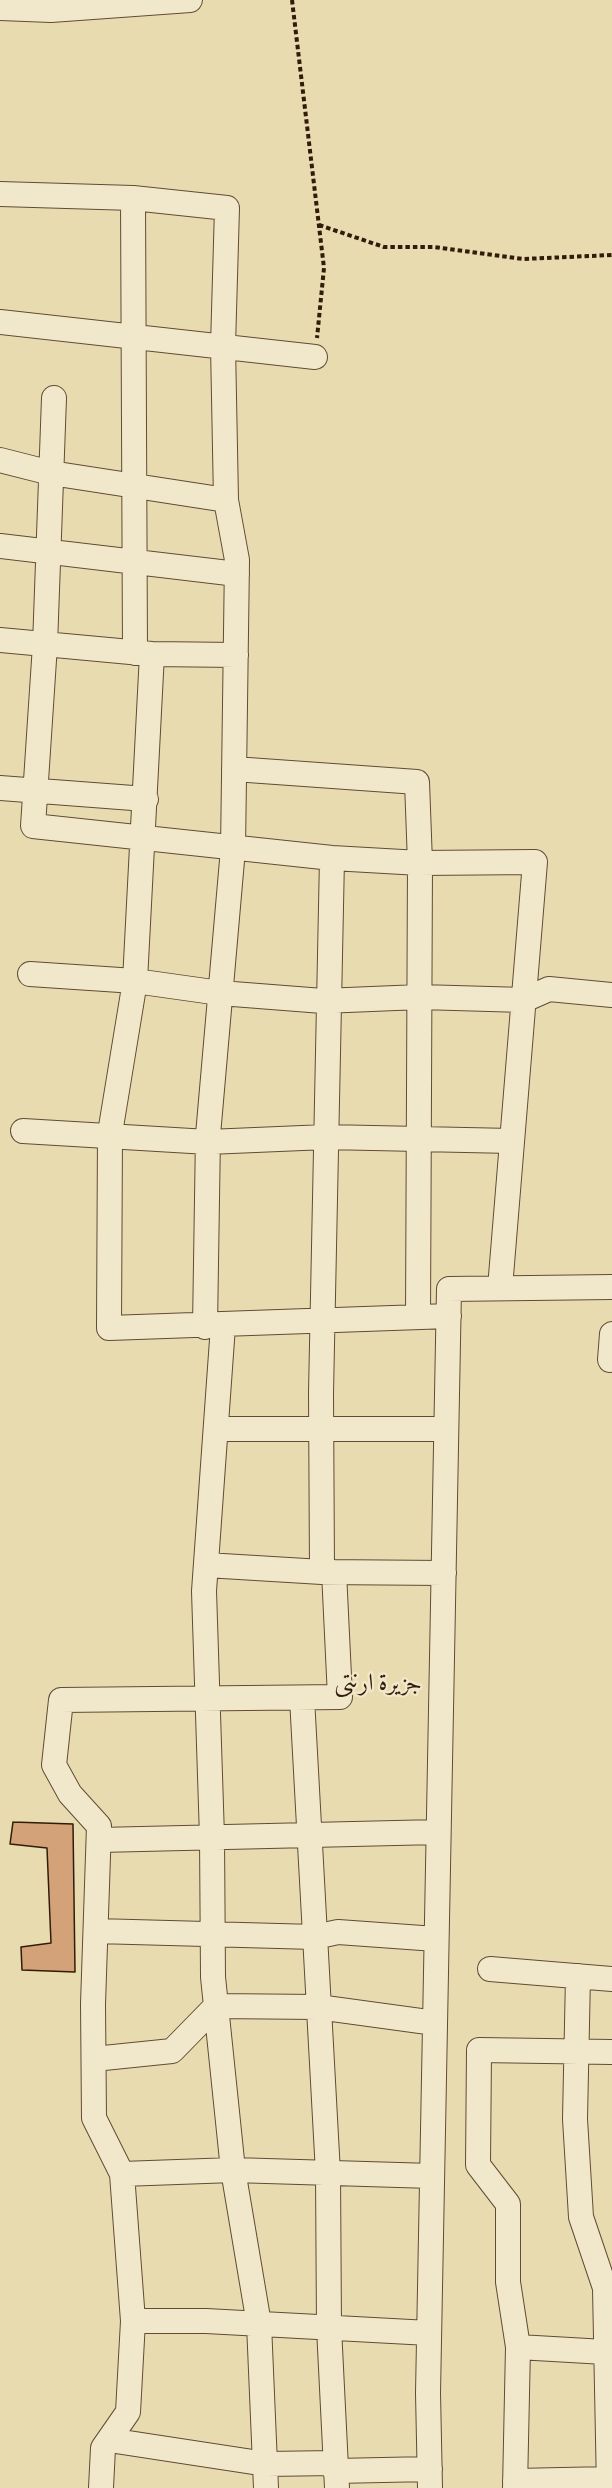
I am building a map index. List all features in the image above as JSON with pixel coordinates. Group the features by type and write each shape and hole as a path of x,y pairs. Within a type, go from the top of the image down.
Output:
{"street":[{"path":"0,8 51,10 79,3 190,0"},
{"path":"0,194 133,198 226,208 223,346 226,500 237,574 236,655 233,849 208,1142 216,1429 206,1565 206,1699 216,2006 233,2170 259,2324 266,2488"},
{"path":"133,198 134,564 144,654 146,799 135,981 110,1136 109,1328 448,1316"},
{"path":"0,322 315,357"},
{"path":"54,398 45,645 33,826 144,836 233,849 332,858 420,863 535,862 500,1288"},
{"path":"0,460 51,472 226,500"},
{"path":"0,546 134,564 237,574"},
{"path":"0,640 144,654 236,655"},
{"path":"234,770 417,782 420,863 418,1317"},
{"path":"0,788 146,799"},
{"path":"101,2488 103,2448 128,2412 133,2321 122,2174 94,2118 99,1826 70,1794 54,1765 61,1700 340,1697 328,1572 321,1429 332,858"},
{"path":"30,974 135,981 220,993 329,1001 420,997 524,1000 549,989 612,995"},
{"path":"24,1131 208,1142 326,1137 512,1141"},
{"path":"109,2440 335,2474 430,2479 429,2333 449,1289 612,1287"},
{"path":"610,1360 612,1334"},
{"path":"216,1429 446,1429"},
{"path":"206,1565 328,1572 444,1574"},
{"path":"302,1698 328,2173 329,2328 335,2474"},
{"path":"99,1840 438,1832"},
{"path":"96,1931 315,1937 338,1932 436,1939"},
{"path":"490,1969 612,1979"},
{"path":"578,1976 576,2052 575,2119 580,2217 605,2288 609,2484 515,2485 518,2347 508,2282 508,2204 478,2165 479,2050 576,2052 612,2052"},
{"path":"94,2059 172,2051 216,2006 318,2007 355,2014 435,2023"},
{"path":"122,2174 233,2170 432,2176"},
{"path":"133,2321 206,2320 429,2333"},
{"path":"518,2347 605,2352"}],"path":[{"path":"292,0 324,268 315,357"},
{"path":"319,225 384,247 434,247 523,260 612,255"}],"building":[{"path":"13,1822 73,1824 75,1972 22,1970 21,1947 51,1943 47,1848 10,1844"}],"district":[{"name":"جزيرة ارنتى","path":"378,1686"}]}
